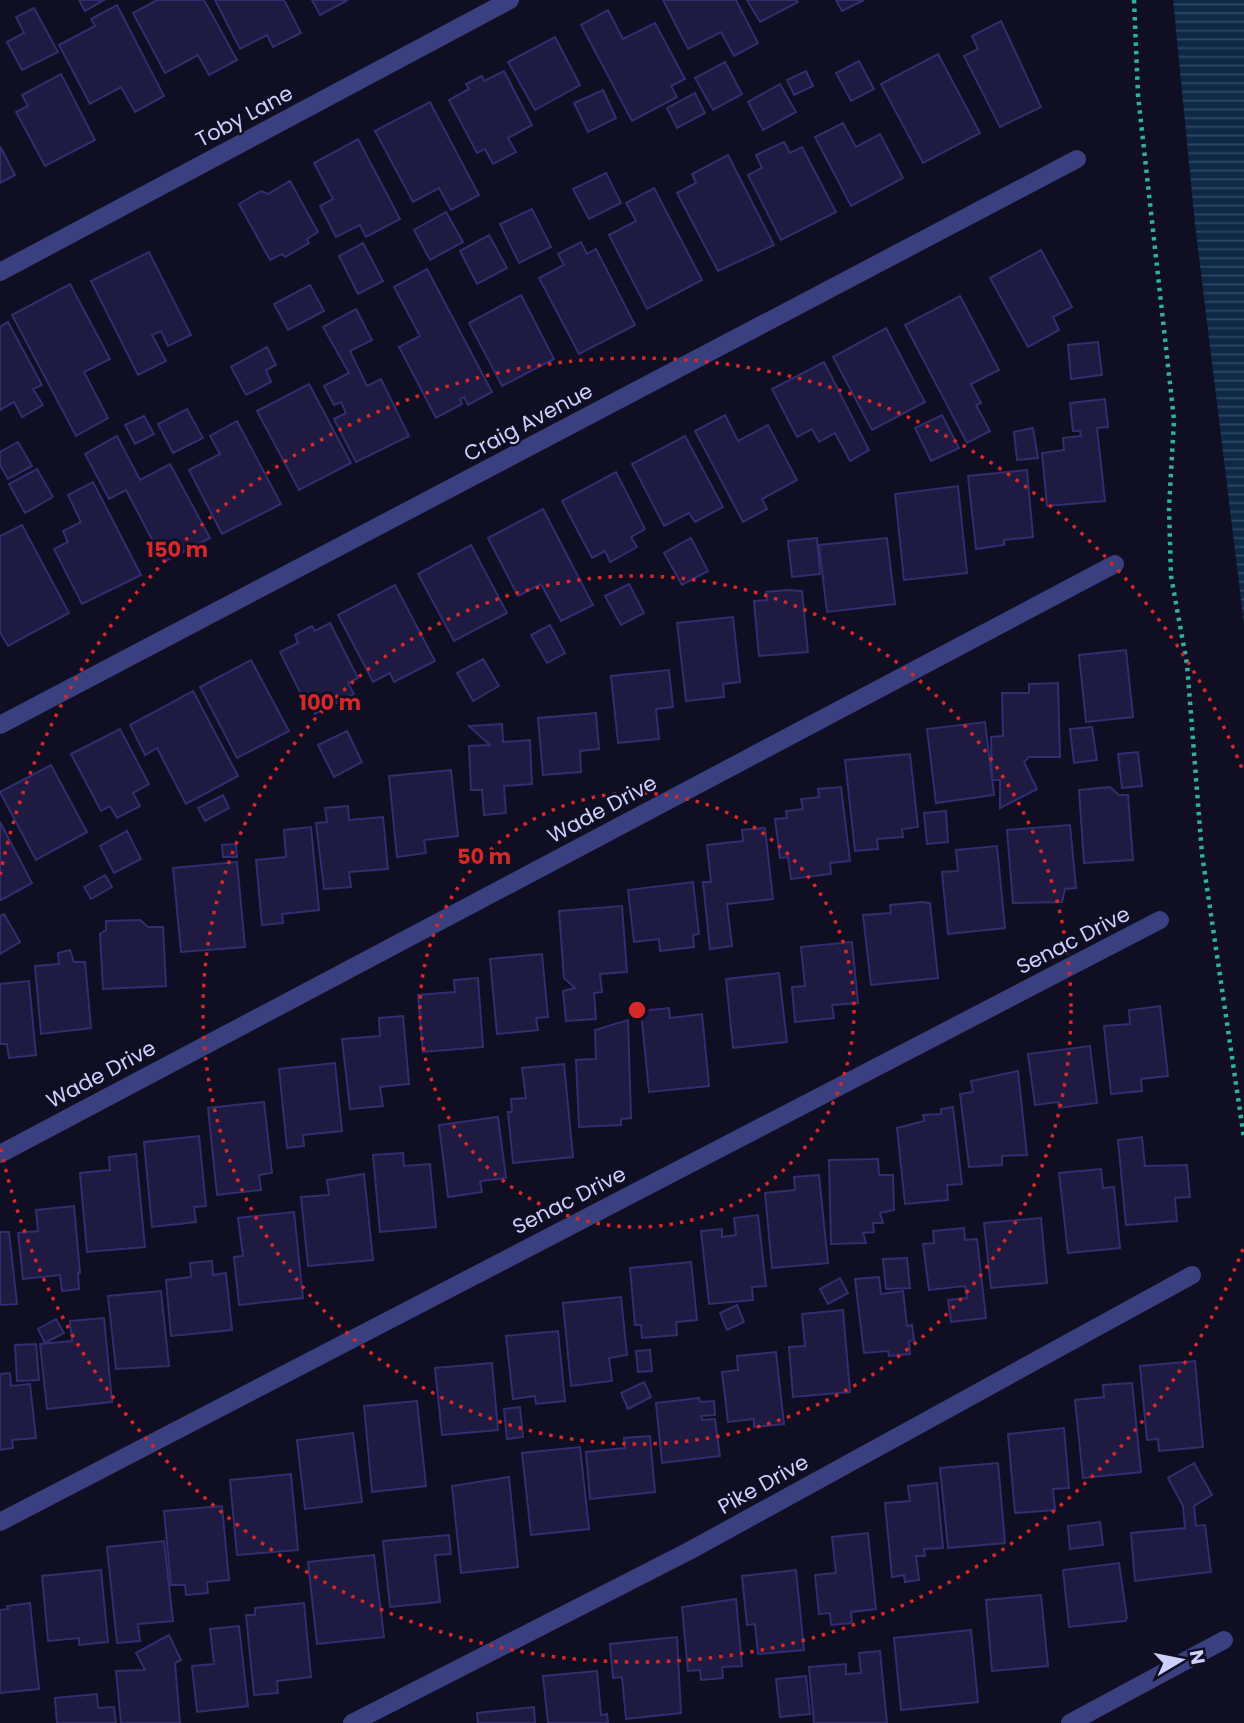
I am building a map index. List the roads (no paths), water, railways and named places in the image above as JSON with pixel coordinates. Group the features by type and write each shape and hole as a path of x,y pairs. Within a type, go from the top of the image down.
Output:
{"street":[{"name":"Toby Lane","path":"0,272 510,0"},
{"name":"Craig Avenue","path":"0,725 1077,159"},
{"name":"Wade Drive","path":"0,1154 1115,564"},
{"name":"Senac Drive","path":"0,1522 1160,920"},
{"name":"Pike Drive","path":"352,1723 688,1551 1192,1275"},
{"path":"1070,1723 1224,1640"}],"water":[{"path":"1173,0 1244,0 1244,624 1195,224"}]}
